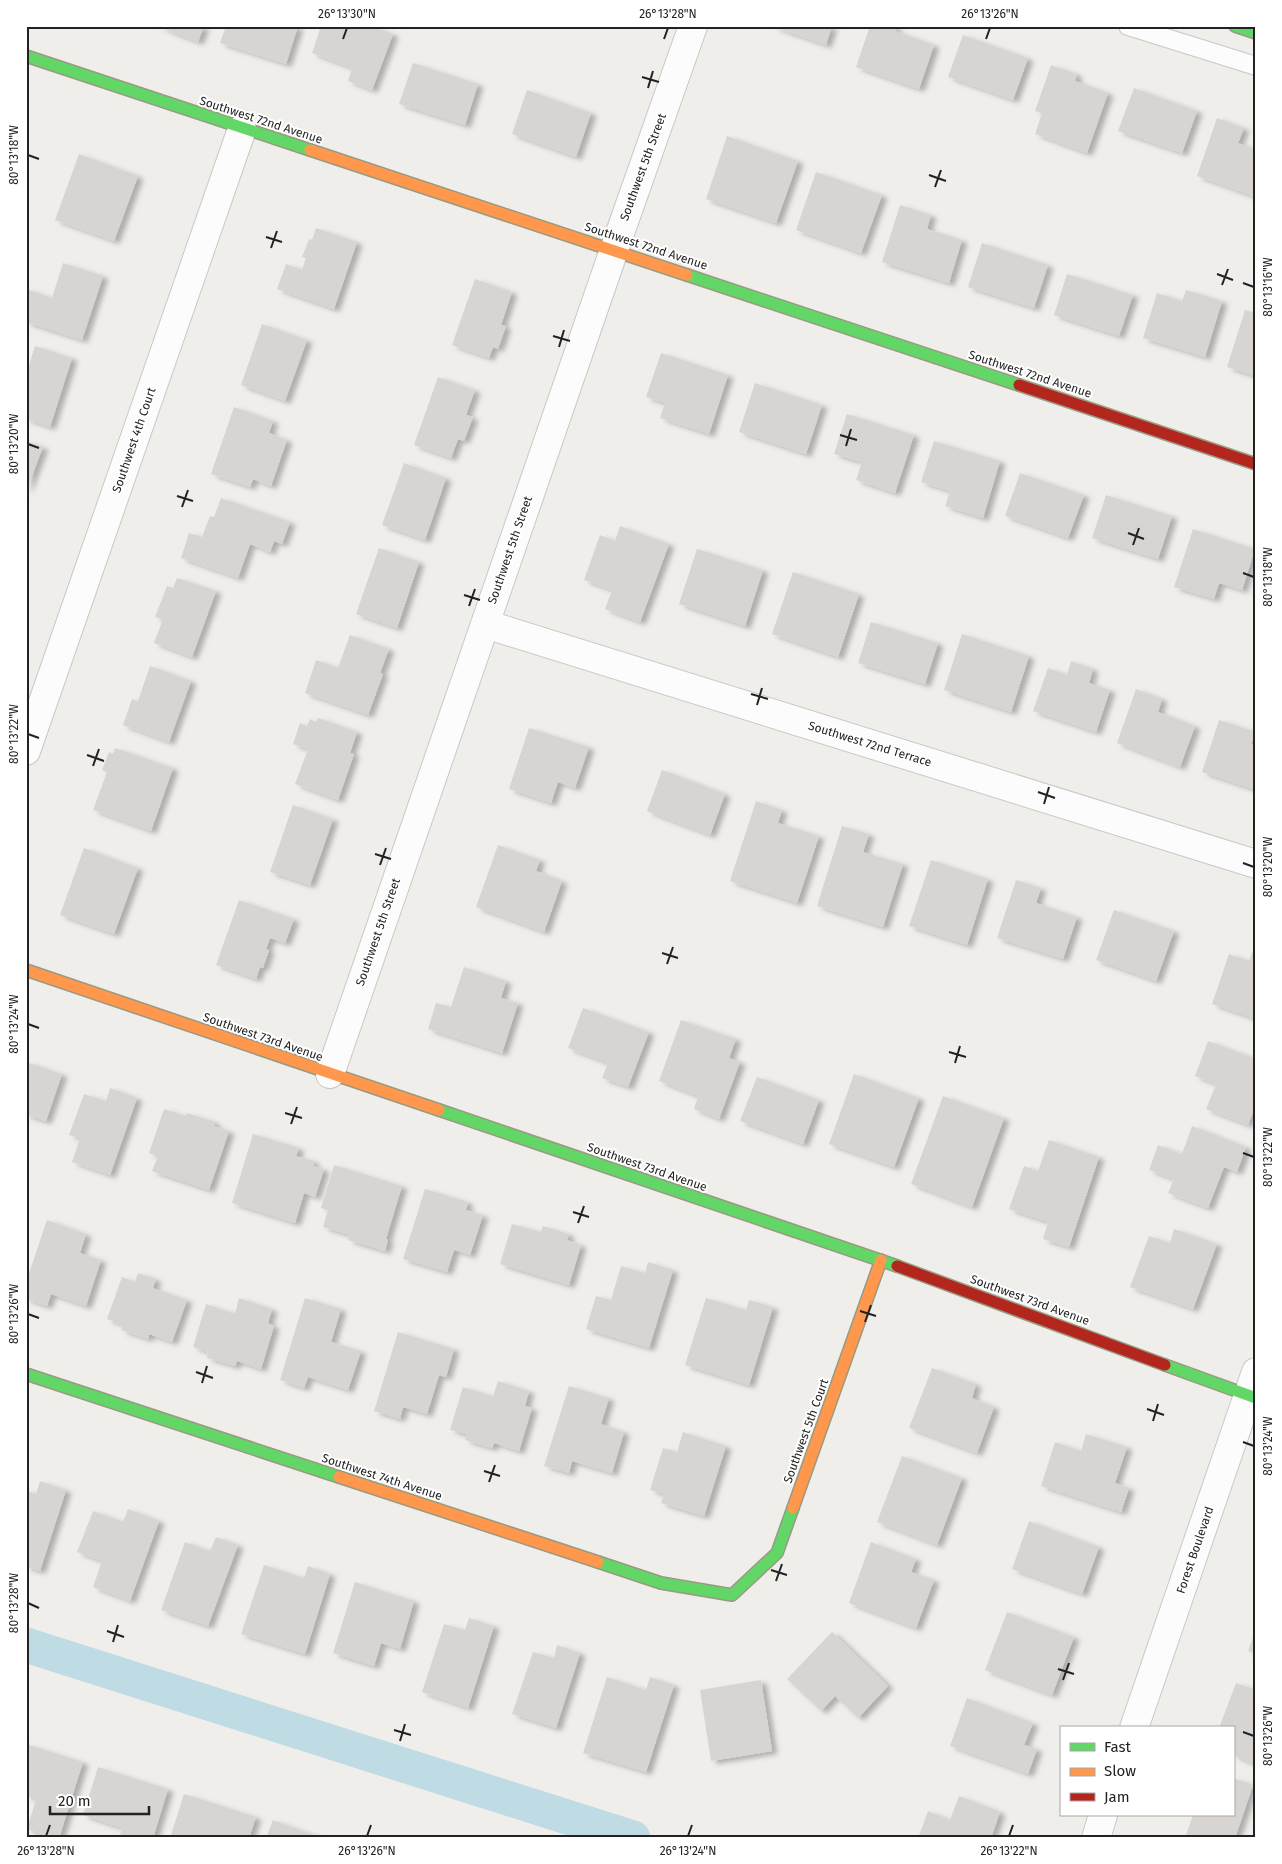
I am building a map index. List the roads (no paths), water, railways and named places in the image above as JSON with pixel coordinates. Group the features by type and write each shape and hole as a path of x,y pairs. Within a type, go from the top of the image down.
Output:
{"street":[{"name":"Southwest 5th Street","path":"330,1074 693,26"},
{"path":"1235,26 1256,33"},
{"name":"Southwest 72nd Avenue","path":"26,56 1256,464"},
{"name":"Southwest 4th Court","path":"26,751 242,129"},
{"name":"Southwest 72nd Terrace","path":"485,624 1256,864"},
{"name":"Southwest 73rd Avenue","path":"26,970 1253,1388"},
{"name":"Southwest 5th Court","path":"732,1595 777,1553 881,1260"},
{"name":"Southwest 74th Avenue","path":"26,1374 660,1583 732,1595"},
{"name":"Forest Boulevard","path":"1135,1726 1253,1388"},
{"path":"1096,1838 1104,1816"}],"lane":[{"path":"1128,26 1256,66"}],"waterway":[{"path":"26,1645 633,1838"}]}
